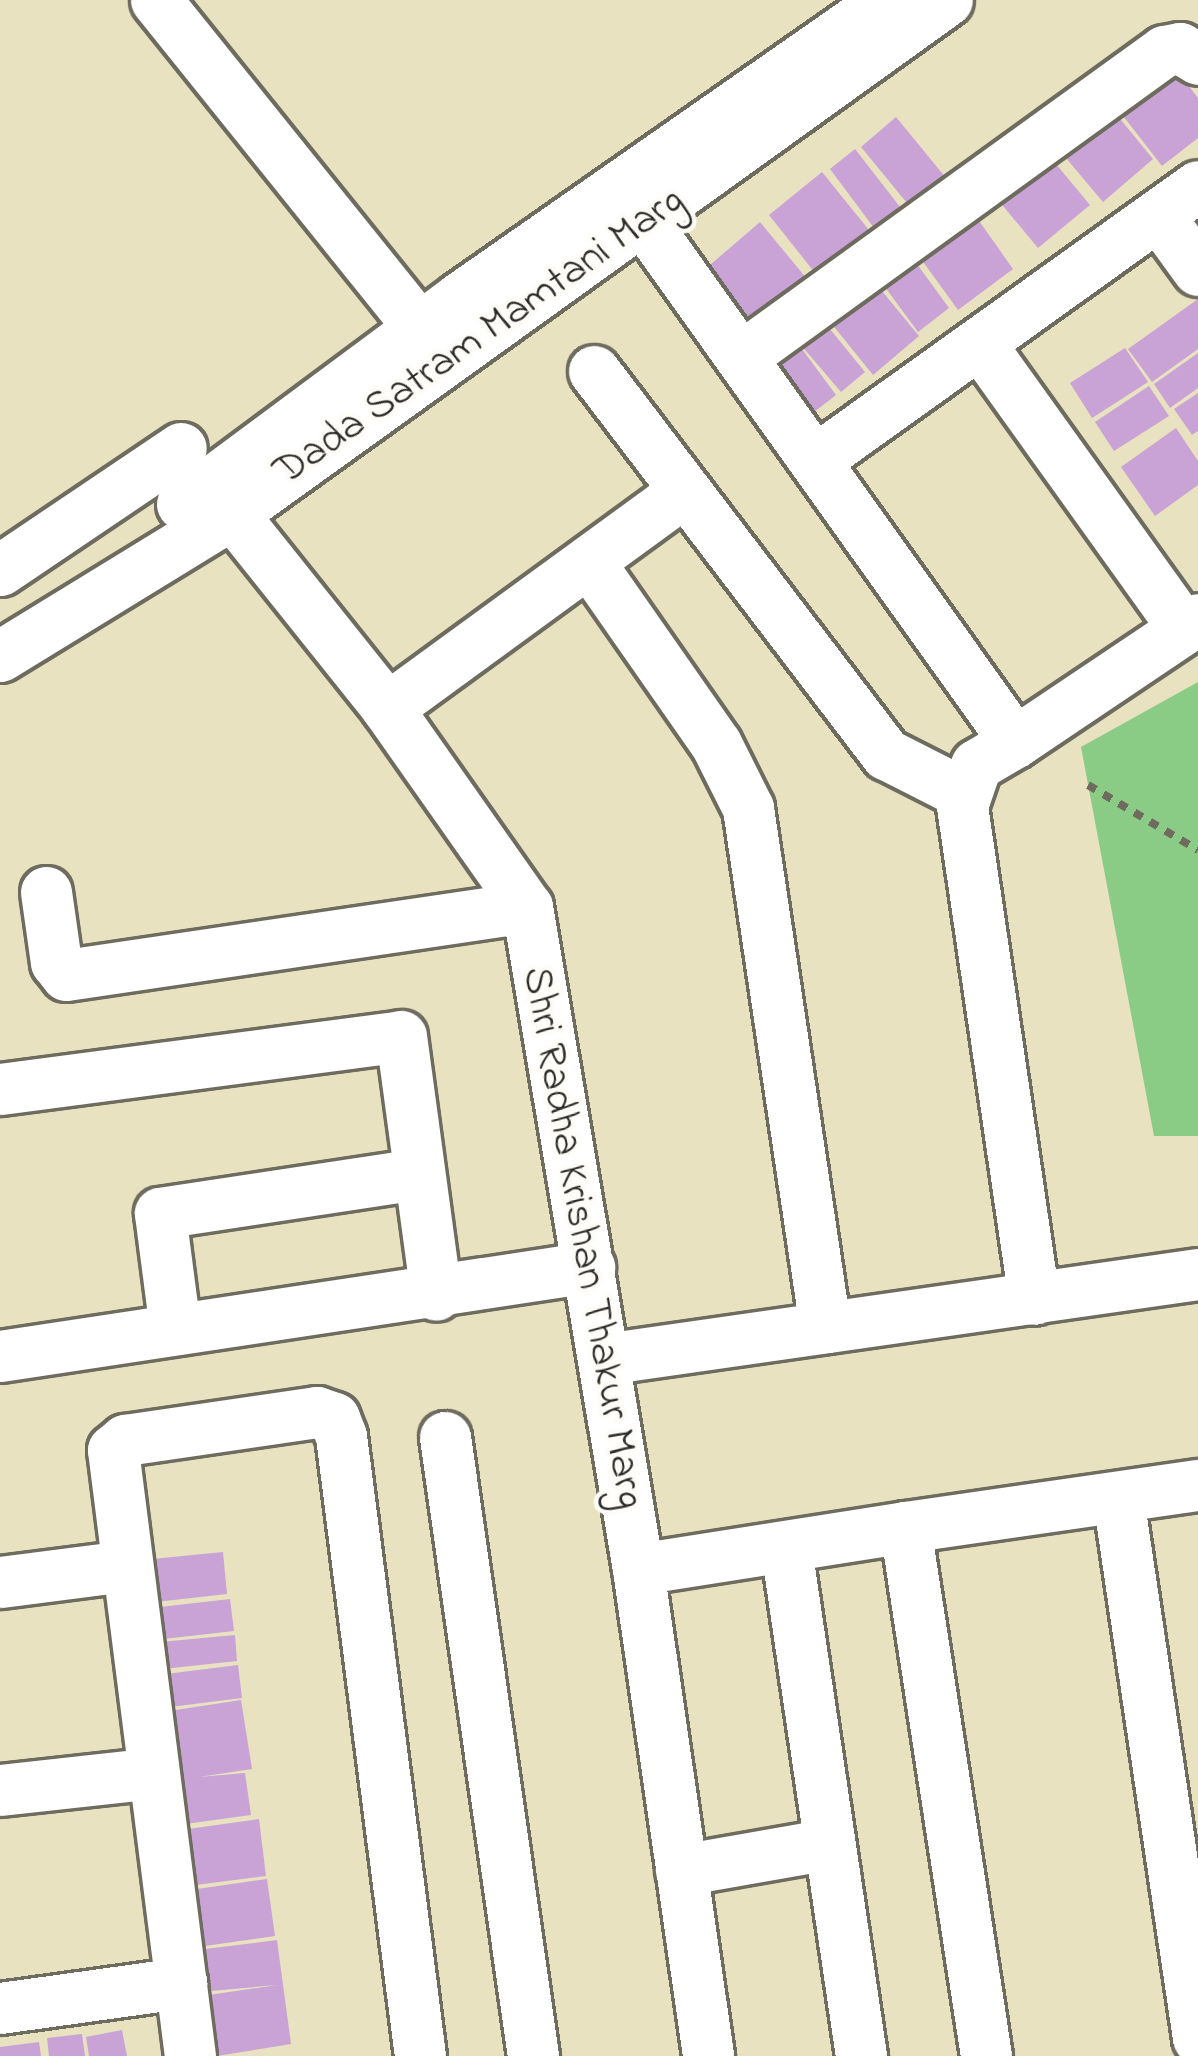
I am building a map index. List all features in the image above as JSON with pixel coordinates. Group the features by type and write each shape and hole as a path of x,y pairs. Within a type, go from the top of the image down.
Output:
{"street":[{"path":"156,0 420,328"},
{"name":"Dada Satram Mamtani Marg","path":"0,622 208,482 886,0"},
{"name":"Dada Satram Mamtani Marg","path":"0,656 208,482 644,222 947,0"},
{"path":"741,357 1164,51 1180,48 1198,58"},
{"path":"818,458 1178,200 1198,270"},
{"path":"644,222 818,458 1015,742"},
{"path":"980,344 1191,624 976,765 963,793 1034,1299"},
{"path":"594,371 682,493 886,754 963,793"},
{"path":"0,570 208,482"},
{"name":"Shri Radha Krishan Thakur Marg","path":"208,482 387,708 526,907 638,1569 708,2056"},
{"path":"387,708 682,493"},
{"path":"590,562 716,744 748,808 826,1328"},
{"path":"46,892 65,975 526,907"},
{"path":"0,1090 401,1036 436,1294"},
{"path":"175,1329 160,1213 417,1174"},
{"path":"0,1356 436,1294 589,1267"},
{"path":"604,1358 1198,1274"},
{"path":"190,2056 111,1467 124,1440 317,1412 334,1418 420,2056"},
{"path":"445,1437 533,2056"},
{"path":"638,1569 1198,1485"},
{"path":"1118,1498 1198,2038"},
{"path":"905,1527 986,2056"},
{"path":"786,1548 860,2056"},
{"path":"0,1582 125,1565"},
{"path":"0,1790 153,1773"},
{"path":"681,1870 829,1844"},
{"path":"0,2008 181,1984"}],"path":[{"path":"1088,785 1198,850"}],"green space":[{"path":"1198,682 1198,1136 1154,1136 1081,747"}],"building":[{"path":"1175,68 1198,98 1198,138 1162,166 1120,112"},
{"path":"1112,109 1153,159 1103,202 1061,152"},
{"path":"896,117 951,184 916,214 861,147"},
{"path":"855,149 907,216 880,236 830,169"},
{"path":"1051,158 1090,205 1038,248 998,200"},
{"path":"822,172 873,235 819,278 769,215"},
{"path":"977,218 1013,269 958,310 921,259"},
{"path":"760,222 807,279 751,327 703,271"},
{"path":"914,260 949,308 918,332 882,283"},
{"path":"877,285 919,336 873,375 831,323"},
{"path":"1198,299 1198,349 1152,382 1128,349"},
{"path":"825,323 865,372 841,392 800,344"},
{"path":"799,345 836,395 809,416 771,366"},
{"path":"1125,348 1148,382 1092,418 1070,383"},
{"path":"1198,353 1198,388 1170,408 1154,384"},
{"path":"1149,386 1169,416 1114,451 1095,422"},
{"path":"1198,393 1198,431 1192,435 1174,409"},
{"path":"1176,428 1198,461 1198,485 1155,516 1121,467"},
{"path":"223,1552 227,1594 147,1603 142,1560"},
{"path":"230,1599 234,1631 146,1641 143,1609"},
{"path":"235,1635 237,1661 163,1669 160,1642"},
{"path":"238,1665 242,1698 162,1708 158,1675"},
{"path":"241,1700 252,1769 199,1777 245,1773 251,1815 178,1825 169,1711"},
{"path":"259,1819 266,1876 188,1886 181,1830"},
{"path":"267,1879 275,1936 198,1947 190,1890"},
{"path":"277,1940 291,2044 217,2056 209,1995 277,1985 211,1991 205,1949"},
{"path":"122,2030 127,2056 89,2056 86,2037"},
{"path":"82,2034 85,2056 49,2056 47,2038"},
{"path":"39,2042 41,2056 0,2056 0,2047"}]}
